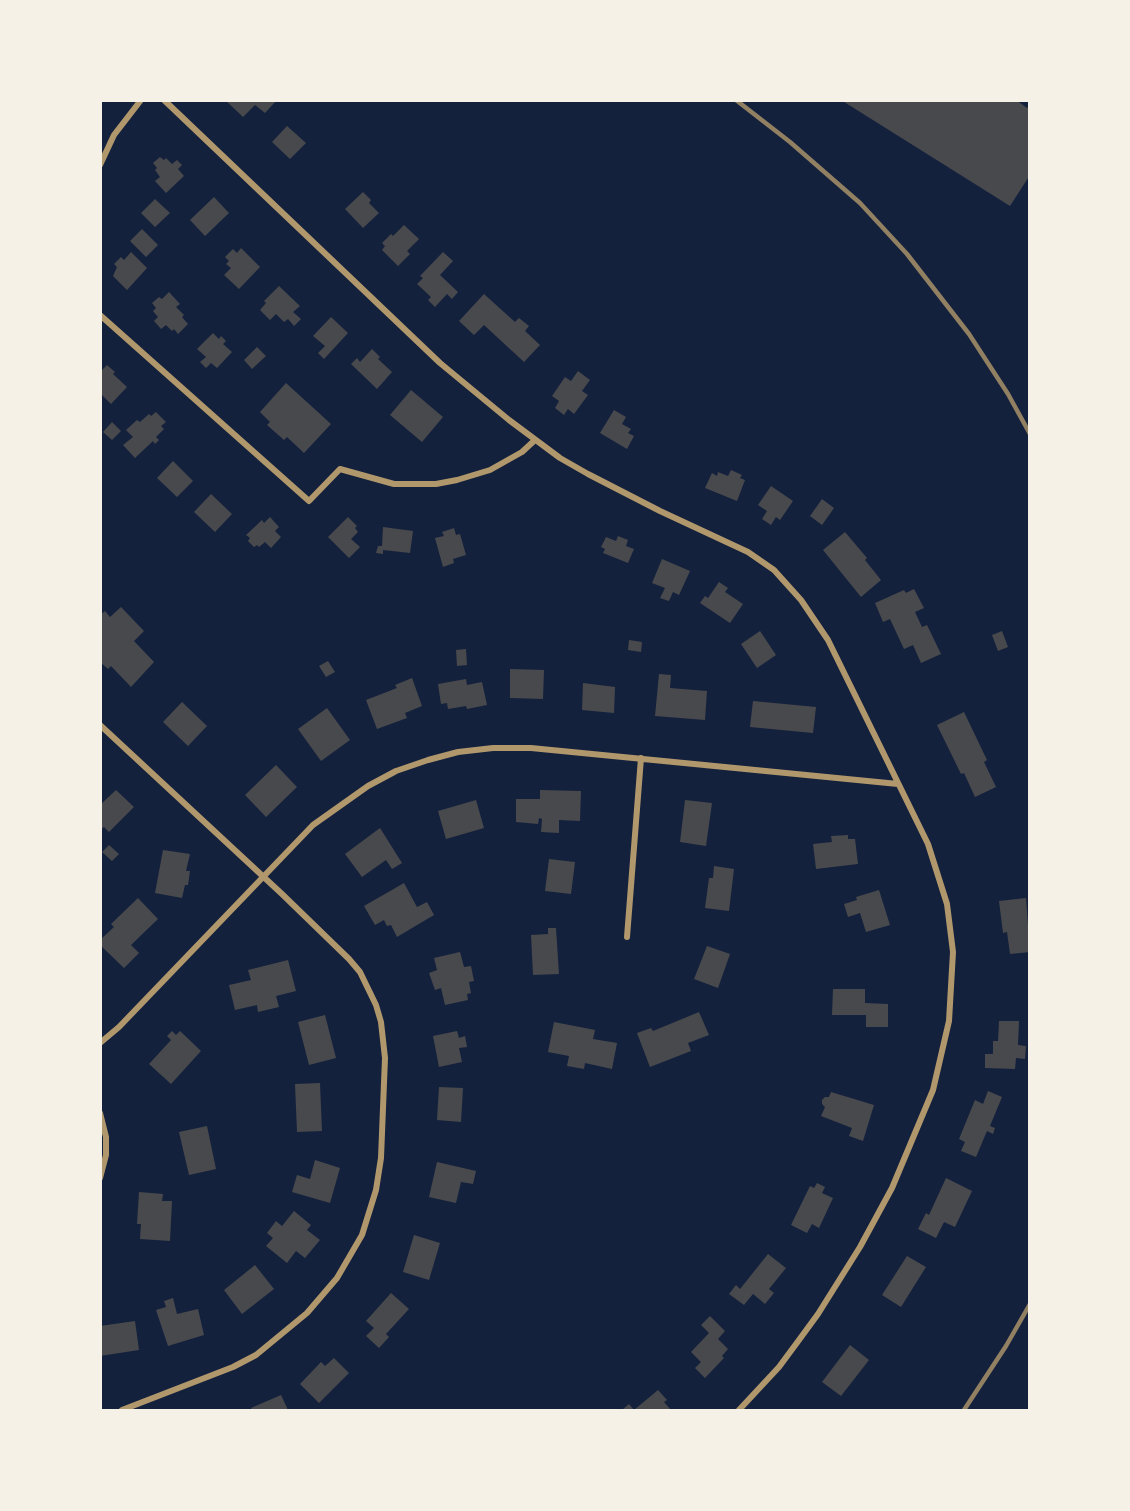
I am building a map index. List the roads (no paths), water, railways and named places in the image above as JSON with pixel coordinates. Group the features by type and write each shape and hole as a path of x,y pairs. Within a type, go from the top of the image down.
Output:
{"street":[{"path":"100,165 114,135 141,100"},
{"path":"164,100 440,363 535,440 560,458 604,483 748,552 774,570 801,600 828,640 928,844 942,884 951,928 953,952 952,999 939,1067 929,1102 903,1164 871,1228 818,1314 779,1367 739,1410"},
{"path":"100,315 309,501 340,469 394,484 457,480 490,470 522,452 535,440"},
{"path":"100,725 349,959 364,980 376,1005 384,1040 385,1092 381,1158 372,1204 362,1235 346,1266 319,1301 288,1330 242,1363 122,1410"},
{"path":"100,1043 119,1027 313,825 368,786 396,771 428,760 458,752 493,748 531,748 898,784"},
{"path":"627,937 641,759"},
{"path":"100,1113 106,1155 100,1178"}],"railway":[{"path":"736,100 790,142 860,203 907,254 969,334 1008,394 1030,434"},
{"path":"964,1410 1006,1346 1030,1304"}]}
